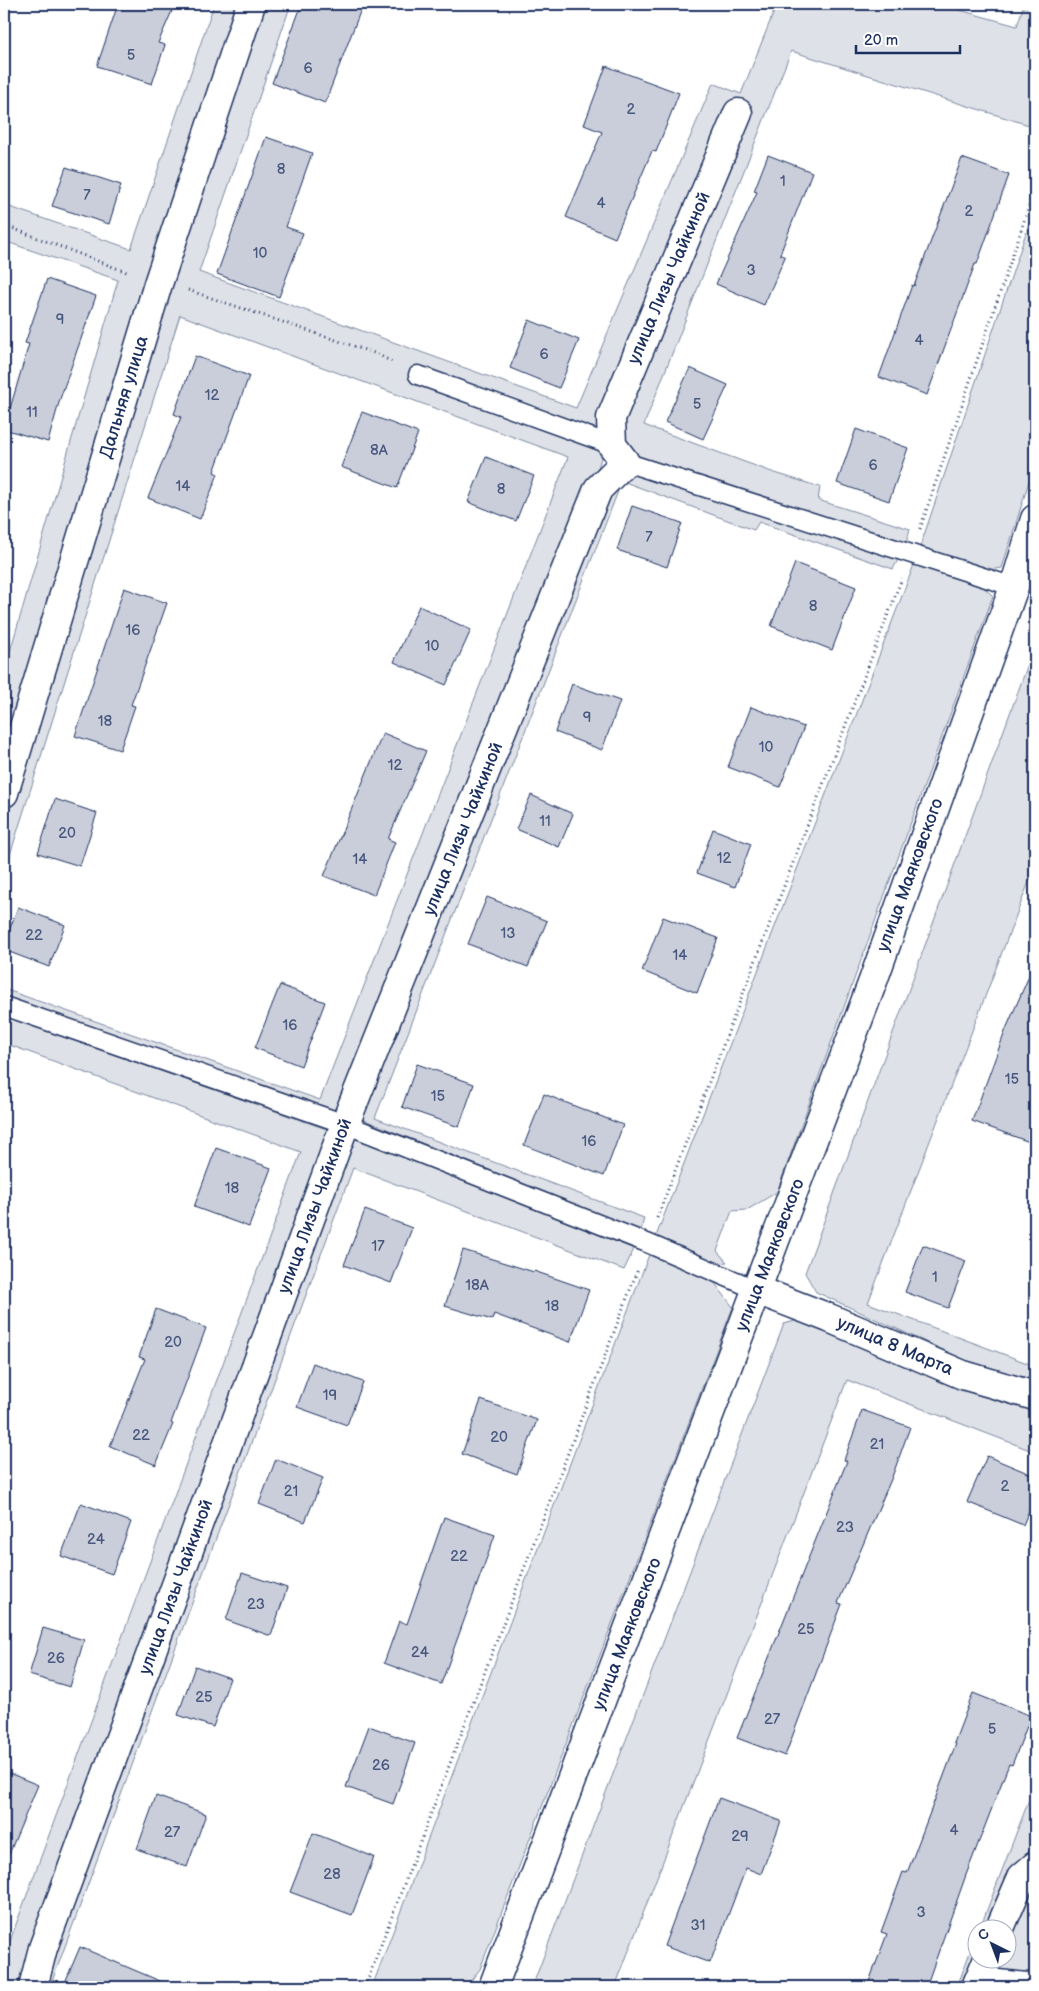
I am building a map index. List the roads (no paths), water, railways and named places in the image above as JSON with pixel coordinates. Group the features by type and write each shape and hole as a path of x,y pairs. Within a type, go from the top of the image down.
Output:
{"street":[{"name":"Дальняя улица","path":"4,793 158,284 251,4"},
{"name":"улица Лизы Чайкиной","path":"33,1987 43,1948 345,1124 598,490 619,453 611,418 738,113"},
{"name":"улица Маяковского","path":"493,1987 873,981 1014,587 1035,518"},
{"name":"улица 8 Марта","path":"757,1290 829,1318 963,1375 1035,1396"},
{"path":"1004,1918 1022,1877 1035,1866"},
{"path":"981,1976 1026,1987"}],"lane":[{"path":"418,375 619,453 911,554 1014,587"},
{"path":"4,1006 345,1124 647,1244 757,1290"}]}
